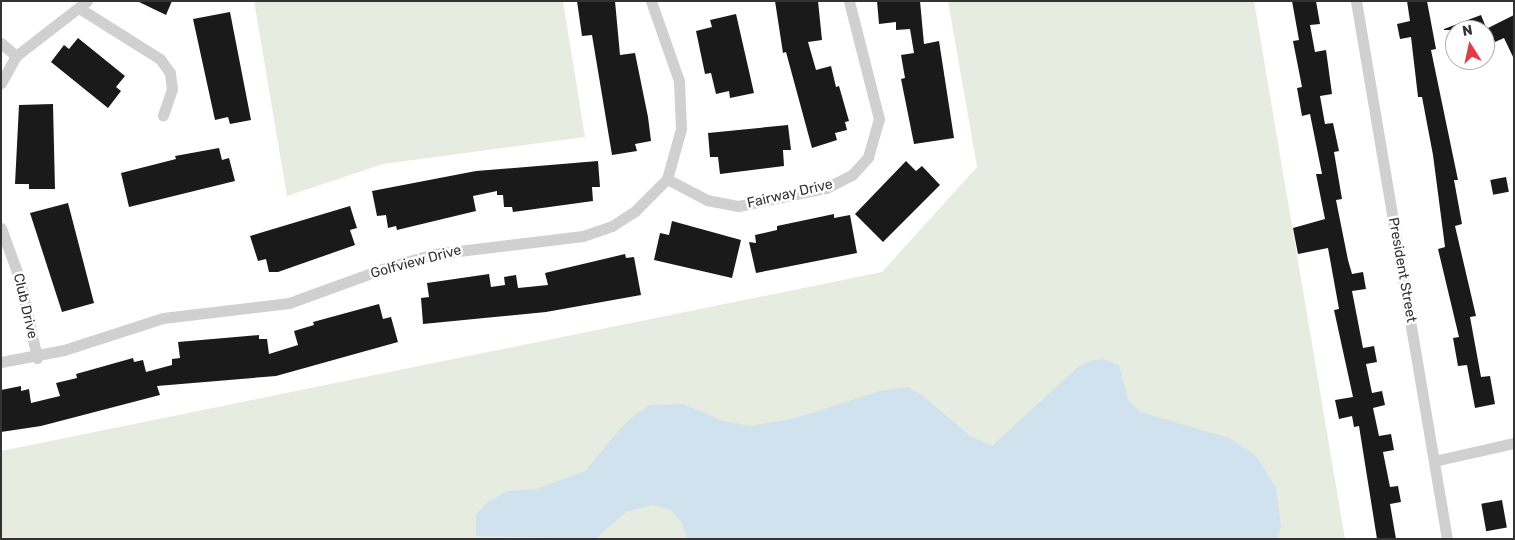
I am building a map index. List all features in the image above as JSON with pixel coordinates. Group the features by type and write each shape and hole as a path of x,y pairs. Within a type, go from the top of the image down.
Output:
{"street":[{"name":"Golfview Drive","path":"1,362 37,358 163,318 289,303 388,267 434,254 583,236 628,216 667,179 682,129 682,100 675,70 651,1"},
{"name":"Fairway Drive","path":"667,179 707,200 738,206 826,188 852,175 868,156 879,119 849,1"},
{"name":"President Street","path":"1356,1 1447,539"},
{"path":"1,83 16,56 83,5 160,59 170,73 172,89 163,115"},
{"path":"1,43 16,56"},
{"name":"Club Drive","path":"1,228 20,280 37,358"},
{"path":"1434,461 1514,443"}],"shaded area":[{"path":"254,1 563,1 585,137 383,164 287,196"},
{"path":"948,1 1254,1 1345,539 1,539 1,451 882,272 977,167"}],"water":[{"path":"1103,359 1119,365 1128,400 1140,412 1229,438 1256,456 1276,488 1281,527 1277,539 687,539 682,523 670,509 652,505 626,512 595,539 476,536 476,514 489,501 508,491 536,489 585,471 621,428 637,413 651,405 683,404 723,421 751,426 796,418 880,391 908,387 923,396 970,436 992,446 1078,367 1089,361"}],"building":[{"path":"137,1 172,1 166,15"},
{"path":"577,1 615,1 620,55 635,53 648,117 651,141 635,144 637,151 612,155 592,35 582,36"},
{"path":"775,1 818,1 822,40 808,42 816,70 831,66 836,87 839,86 849,121 845,122 847,130 835,133 837,140 812,148 786,52 783,53"},
{"path":"877,1 920,1 924,44 939,41 954,138 914,144 901,79 905,78 901,55 914,53 910,29 896,30 896,22 879,24"},
{"path":"1292,1 1316,1 1320,24 1310,25 1315,52 1326,50 1332,94 1320,96 1325,124 1333,123 1339,151 1334,152 1342,199 1336,200 1348,260 1352,274 1363,272 1366,289 1352,291 1363,348 1374,346 1377,362 1366,364 1372,393 1382,391 1385,405 1373,408 1379,436 1391,434 1394,450 1383,452 1390,487 1398,486 1401,502 1390,504 1396,539 1377,539 1359,426 1354,427 1352,416 1339,419 1335,400 1353,397 1334,310 1339,309 1328,248 1298,254 1293,228 1325,219 1316,174 1322,174 1310,114 1302,116 1297,88 1302,87 1293,41 1299,40"},
{"path":"1407,1 1427,1 1436,49 1431,50 1458,180 1454,180 1462,224 1455,226 1476,316 1470,317 1481,377 1490,376 1495,404 1475,408 1467,365 1458,366 1453,338 1459,337 1438,249 1445,247 1433,155 1422,97 1418,97 1411,37 1400,39 1397,24 1410,21"},
{"path":"230,12 251,120 230,124 228,117 215,120 193,19"},
{"path":"736,14 754,93 730,98 729,91 716,94 711,73 705,74 696,31 712,27 710,20"},
{"path":"1481,15 1483,20 1468,20"},
{"path":"1514,15 1514,59 1504,38 1495,42 1495,24"},
{"path":"78,38 125,76 116,87 121,91 108,108 51,62 64,45 69,49"},
{"path":"53,104 55,189 29,189 29,184 15,184 19,105"},
{"path":"788,125 791,150 783,150 784,166 720,174 718,157 710,157 708,133"},
{"path":"219,148 222,160 229,158 235,181 129,207 121,173 176,159 175,156"},
{"path":"598,161 600,187 592,187 593,201 513,212 512,207 504,207 503,195 497,195 497,191 473,196 476,211 397,230 396,226 388,228 386,215 377,216 372,191 476,171"},
{"path":"906,161 916,171 922,166 940,185 883,242 855,214"},
{"path":"1506,177 1509,192 1493,195 1490,180"},
{"path":"68,203 94,303 62,312 30,213"},
{"path":"350,206 357,228 350,230 355,245 278,272 269,272 266,259 258,261 250,236"},
{"path":"834,214 834,218 850,215 857,253 756,273 749,242 756,243 755,235 777,230 777,226"},
{"path":"672,221 741,240 732,278 654,260 660,233 669,235"},
{"path":"625,254 626,258 634,257 641,295 546,312 423,324 421,298 429,297 427,283 489,274 491,287 505,285 504,277 516,275 518,288 548,285 545,273"},
{"path":"379,304 383,319 391,317 398,342 276,376 157,386 160,395 41,426 1,432 1,390 21,386 21,391 29,389 31,403 60,396 56,383 77,378 76,374 133,358 134,362 143,360 146,372 172,365 172,359 180,358 178,342 259,335 259,339 267,339 269,354 298,345 294,331 314,325 313,322"},
{"path":"1502,500 1507,528 1486,531 1481,504"}]}
